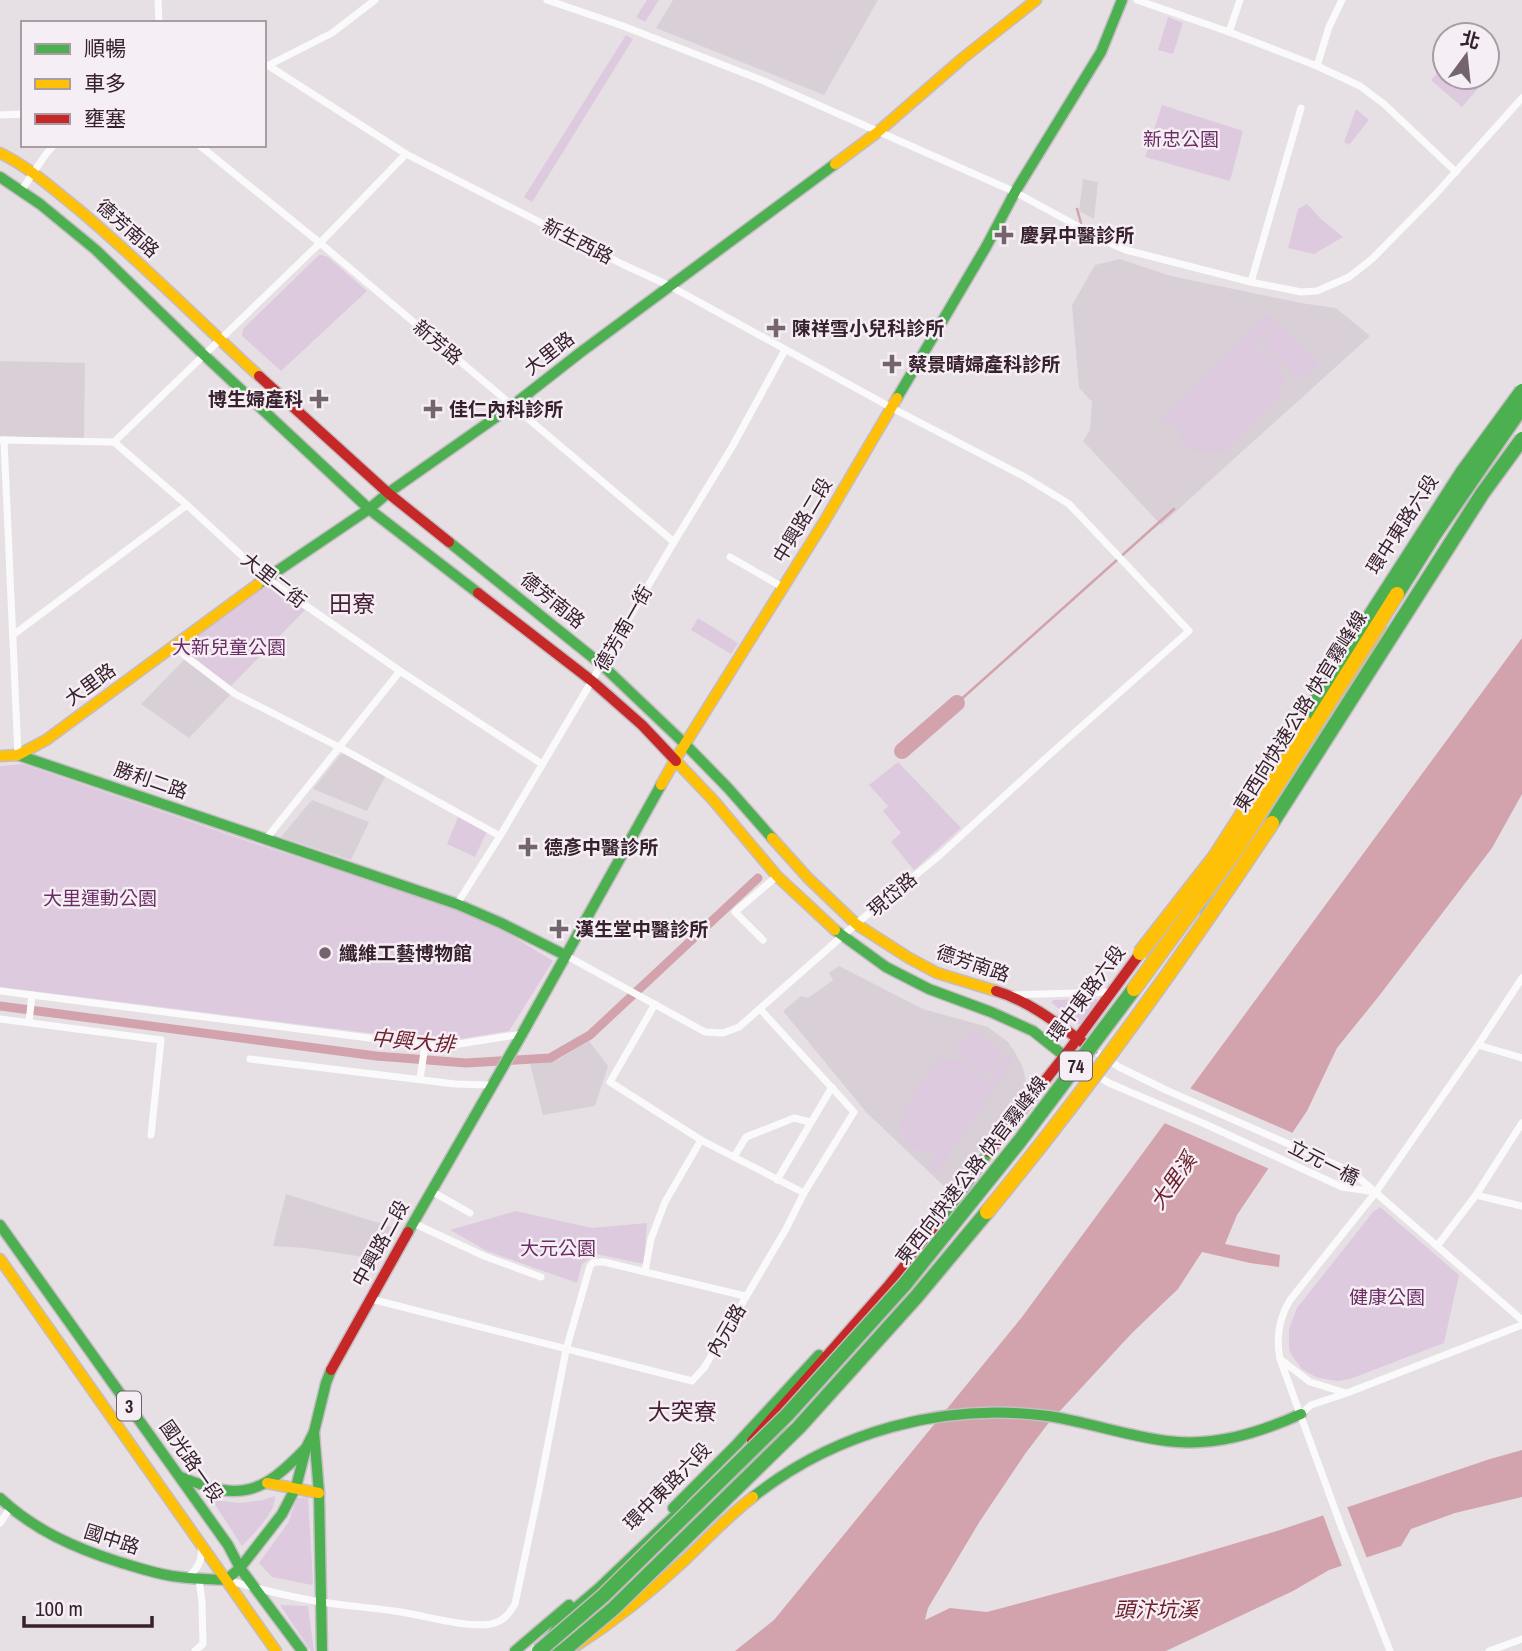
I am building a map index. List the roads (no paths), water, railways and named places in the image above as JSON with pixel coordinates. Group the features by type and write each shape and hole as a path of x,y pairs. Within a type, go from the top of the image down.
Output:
{"main road":[{"name":"大里路","path":"0,756 18,755 46,740 266,578 369,509 512,406 580,352 879,131 963,58 1036,0"},
{"name":"中興路二段","path":"226,1580 240,1568 282,1514 296,1487 333,1365 675,760 784,588 892,408 920,356 938,330 1015,192 1101,52 1122,0"},
{"name":"德芳南路","path":"0,153 34,173 109,235 388,493 602,665 685,744 808,877 856,924 937,973 1009,995 1044,1014 1093,1050"},
{"name":"德芳南路","path":"0,177 40,204 96,250 369,509 592,681 642,725 778,876 844,936 886,967 929,989 992,1012 1033,1031 1063,1056 1082,1066"},
{"name":"環中東路六段","path":"515,1651 600,1578 690,1493 745,1435 892,1272 992,1147 1077,1039 1209,857 1413,540 1522,385"},
{"path":"1140,953 1215,857 1462,473 1522,391"},
{"name":"東西向快速公路 快官霧峰線","path":"544,1650 788,1415 905,1284 1019,1142 1238,848 1434,536 1522,407"},
{"name":"環中東路六段","path":"544,1650 652,1562 792,1419 909,1286 1227,876 1440,537 1522,416"},
{"name":"東西向快速公路 快官霧峰線","path":"565,1651 614,1608 799,1427 917,1296 1035,1154 1210,916 1482,494 1522,439"},
{"path":"1467,460 1485,470"},
{"name":"勝利二路","path":"18,755 457,904 565,956"},
{"path":"544,1650 565,1617 696,1495 784,1407 897,1277 972,1180 992,1147"},
{"name":"國光路一段","path":"0,1225 228,1545 254,1588 302,1651"},
{"name":"國光路一段","path":"0,1259 276,1651"},
{"name":"74","path":"565,1651 599,1632 628,1609 759,1492 825,1452 884,1428 955,1414 1014,1413 1061,1418 1160,1440 1196,1443 1233,1438 1300,1414"},
{"name":"中興路二段","path":"314,1432 319,1493 322,1651"},
{"path":"178,1475 218,1491 241,1492 267,1483 286,1470 306,1448"},
{"path":"267,1483 319,1493"},
{"name":"國中路","path":"5,1503 53,1537 74,1547 166,1575 226,1580"}],"street":[{"path":"158,0 159,21"},
{"path":"267,67 332,33 375,0"},
{"path":"547,0 620,25 764,81 1015,192 1126,250 1301,292 1317,291 1349,277 1372,259 1401,232 1522,98"},
{"path":"1138,0 1317,66 1360,86 1384,104 1456,172"},
{"path":"1229,32 1240,0"},
{"path":"1317,66 1329,27 1342,0"},
{"name":"新生西路","path":"267,67 406,154 670,286 892,408 1025,477 1069,504 1189,631"},
{"path":"1251,282 1301,108"},
{"path":"0,115 21,114"},
{"path":"21,191 52,147"},
{"name":"新芳路","path":"201,147 320,243 674,542"},
{"path":"18,755 2,440 114,442 320,243 406,154"},
{"name":"德芳南一街","path":"457,904 733,447 785,350"},
{"name":"大里二街","path":"114,442 266,578 542,765"},
{"path":"13,635 187,505"},
{"path":"730,557 784,588"},
{"name":"現岱路","path":"565,956 705,1032 723,1033 739,1027 856,924 940,855 1189,631"},
{"path":"174,647 235,694 339,747 500,836"},
{"path":"266,839 400,671"},
{"path":"763,940 735,912 778,876"},
{"path":"1390,1651 1280,1359 1280,1325 1288,1303 1376,1192 1522,978"},
{"path":"0,991 440,1047 522,1034"},
{"path":"1009,995 1111,992"},
{"path":"29,1023 32,995"},
{"path":"655,1004 610,1082 701,1140 804,1193"},
{"name":"內元路","path":"371,1299 692,1381 704,1368 786,1229 804,1193 854,1112 760,1009"},
{"path":"0,1019 161,1040 151,1135"},
{"path":"420,1079 425,1045"},
{"path":"1478,1045 1522,1058"},
{"name":"立元一橋","path":"1093,1050 1130,1073 1352,1172 1376,1192"},
{"path":"250,1059 455,1084 494,1082"},
{"name":"立元一橋","path":"1082,1066 1109,1083 1342,1187 1376,1192"},
{"path":"777,1180 832,1087"},
{"path":"734,1157 746,1137 794,1118 810,1122"},
{"path":"1437,1246 1476,1195 1521,1127"},
{"path":"645,1272 651,1240 665,1202 701,1140"},
{"path":"431,1191 470,1213"},
{"path":"1300,1414 1311,1405 1522,1322 1376,1192"},
{"path":"1476,1195 1522,1206"},
{"path":"413,1223 484,1256 541,1277"},
{"path":"226,1580 320,1602 384,1609 468,1624 491,1624 503,1620 515,1604 566,1350 590,1266 594,1262 604,1262 745,1296"},
{"path":"1280,1359 1310,1382 1347,1393"},
{"path":"0,1523 5,1503"},
{"path":"195,1651 203,1644 202,1602 193,1578 202,1554 200,1543"},
{"path":"1489,1651 1522,1639"}],"water":[{"path":"1522,638 1522,794 1492,848 1337,1048 1307,1111 1237,1215 1225,1244 1280,1255 1279,1267 1202,1252 1178,1289 1132,1333 1047,1425 1025,1454 980,1521 928,1608 925,1620 950,1608 987,1612 1169,1563 1280,1530 1522,1450 1522,1497 1455,1513 1411,1529 1401,1546 1329,1570 1293,1591 1166,1651 735,1651 774,1620 1022,1317"}],"waterway":[{"path":"1077,209 1081,223"},
{"path":"957,703 1174,509"},
{"path":"902,751 957,703"},
{"name":"中興大排","path":"0,1006 376,1056 466,1063 550,1058 590,1035 758,878"}],"place":[{"name":"慶昇中醫診所","path":"1004,235"},
{"name":"陳祥雪小兒科診所","path":"776,328"},
{"name":"蔡景晴婦產科診所","path":"892,364"},
{"name":"博生婦產科","path":"319,399"},
{"name":"佳仁內科診所","path":"433,409"},
{"name":"德彥中醫診所","path":"528,847"},
{"name":"漢生堂中醫診所","path":"559,929"},
{"name":"纖維工藝博物館","path":"325,953"}],"district":[{"name":"田寮","path":"352,603"},
{"name":"大突寮","path":"682,1411"}],"park label":[{"name":"新忠公園","path":"1181,139"},
{"name":"大新兒童公園","path":"229,647"},
{"name":"大里運動公園","path":"100,898"},
{"name":"大元公園","path":"558,1248"},
{"name":"健康公園","path":"1387,1297"}],"water label":[{"name":"大里溪","path":"1173,1181"},
{"name":"頭汴坑溪","path":"1156,1609"}]}
